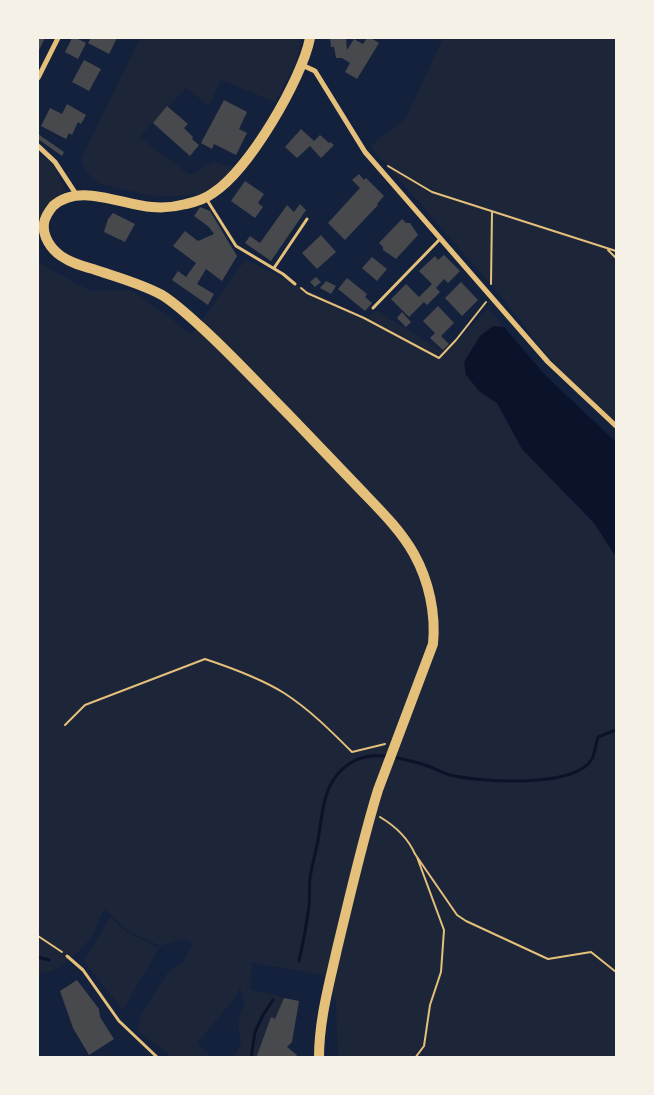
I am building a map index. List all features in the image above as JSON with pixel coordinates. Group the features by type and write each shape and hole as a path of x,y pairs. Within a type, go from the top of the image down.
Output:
{"main road":[{"path":"310,38 302,65 285,100 242,166 223,186 206,198 169,208 152,208 85,194 76,194 55,205 45,218 44,226 48,242 63,258 141,285 163,296 217,342 373,503 403,537 416,557 428,587 435,626 433,644 428,662 371,812 322,1013 319,1058"}],"street":[{"path":"38,78 58,38"},
{"path":"302,65 315,71 365,152 548,362 616,426"},
{"path":"38,146 55,162 76,194"}],"lane":[{"path":"206,198 236,246 274,268 295,284"},
{"path":"274,268 307,219"},
{"path":"373,308 441,238"},
{"path":"67,956 83,970 119,1021 158,1058"}],"path":[{"path":"382,162 432,192 616,251"},
{"path":"295,284 307,293 364,318 439,358 491,296 492,212"},
{"path":"607,248 616,258"},
{"path":"65,725 85,705 206,658 251,675 284,693 314,716 352,752 395,746"},
{"path":"371,812 401,833 412,845 444,930 441,972 430,1005 424,1046 415,1058"},
{"path":"415,854 457,915 466,921 548,959 591,952 616,972"},
{"path":"38,936 67,956"}],"shaded area":[{"path":"140,38 302,38 295,64 275,102 221,80 209,106 186,88 139,137 190,175 213,162 244,170 226,186 198,195 155,197 98,183 85,170 81,159"},
{"path":"443,38 616,38 616,432 545,353 501,296 370,146 406,118"},
{"path":"38,152 54,166 65,190 38,219"},
{"path":"245,260 367,318 376,310 444,353 488,309 504,327 493,326 479,391 497,403 522,449 594,523 616,557 616,1057 338,1057 336,1002 325,976 252,962 250,990 284,998 275,1019 271,1017 256,1057 234,1057 241,1044 238,1022 244,1004 240,987 236,997 197,1043 211,1057 172,1057 137,1030 142,1013 168,972 183,961 194,943 182,939 160,946 127,930 104,909 93,934 76,954 52,971 38,972 38,262 90,291 131,290 192,334"},
{"path":"493,326 504,327 546,376 616,442 616,557 594,523 522,449 497,403 479,391 466,375 464,362 480,336"},
{"path":"110,917 127,932 159,948 123,1010 84,962"}],"building":[{"path":"38,38 45,38 38,52"},
{"path":"72,38 86,43 78,59 65,52"},
{"path":"91,38 117,38 109,54 88,43"},
{"path":"330,38 346,38 347,50 354,39 363,44 367,38 371,38 379,43 357,79 345,72 350,63 342,58 336,58 334,47 331,47"},
{"path":"84,60 101,69 89,91 72,82"},
{"path":"224,100 247,112 239,129 247,133 236,155 214,144 212,149 201,143"},
{"path":"67,104 86,115 81,124 78,122 72,135 69,133 66,139 41,126 50,108 62,114"},
{"path":"167,106 188,124 184,128 199,145 190,156 153,123"},
{"path":"301,129 314,141 320,135 334,145 321,158 310,146 297,158 285,147"},
{"path":"38,134 64,152 62,156 38,139"},
{"path":"359,174 364,180 366,178 384,196 345,240 328,223 360,188 352,180"},
{"path":"245,181 264,194 258,203 263,207 255,218 231,201"},
{"path":"300,204 306,210 271,261 245,243 250,236 260,243 287,205 294,212"},
{"path":"200,207 210,211 237,256 222,281 206,269 197,284 214,294 208,305 172,280 178,271 186,277 196,263 173,246 185,231 198,241 214,234 209,227 194,216"},
{"path":"113,213 135,224 125,242 104,232 108,219"},
{"path":"402,219 406,223 410,223 418,235 396,259 383,250 379,243"},
{"path":"321,235 336,252 317,269 302,253"},
{"path":"444,255 460,271 448,283 444,279 436,288 440,292 427,305 424,302 409,317 391,299 406,284 419,297 432,284 419,271 435,256 438,260"},
{"path":"372,257 387,269 377,281 362,268"},
{"path":"316,277 321,282 315,287 310,282"},
{"path":"347,278 367,294 365,297 372,303 365,311 338,289"},
{"path":"326,281 336,286 331,294 320,288"},
{"path":"461,282 478,300 462,316 445,298"},
{"path":"438,306 454,323 441,336 449,344 443,350 430,338 435,333 423,321"},
{"path":"402,312 411,322 406,327 397,318"},
{"path":"77,980 99,1009 100,1017 114,1039 89,1055 73,1028 60,991"},
{"path":"284,998 299,1001 292,1042 287,1047 297,1055 295,1058 256,1058 271,1017 275,1019"}],"waterway":[{"path":"299,961 308,912 310,878 323,806 330,785 343,769 352,762 363,758 385,756 410,760 450,775 464,778 503,781 547,779 582,769 592,759 598,737 616,730"},
{"path":"38,957 49,960"},
{"path":"251,1058 255,1032 273,1000"}]}
